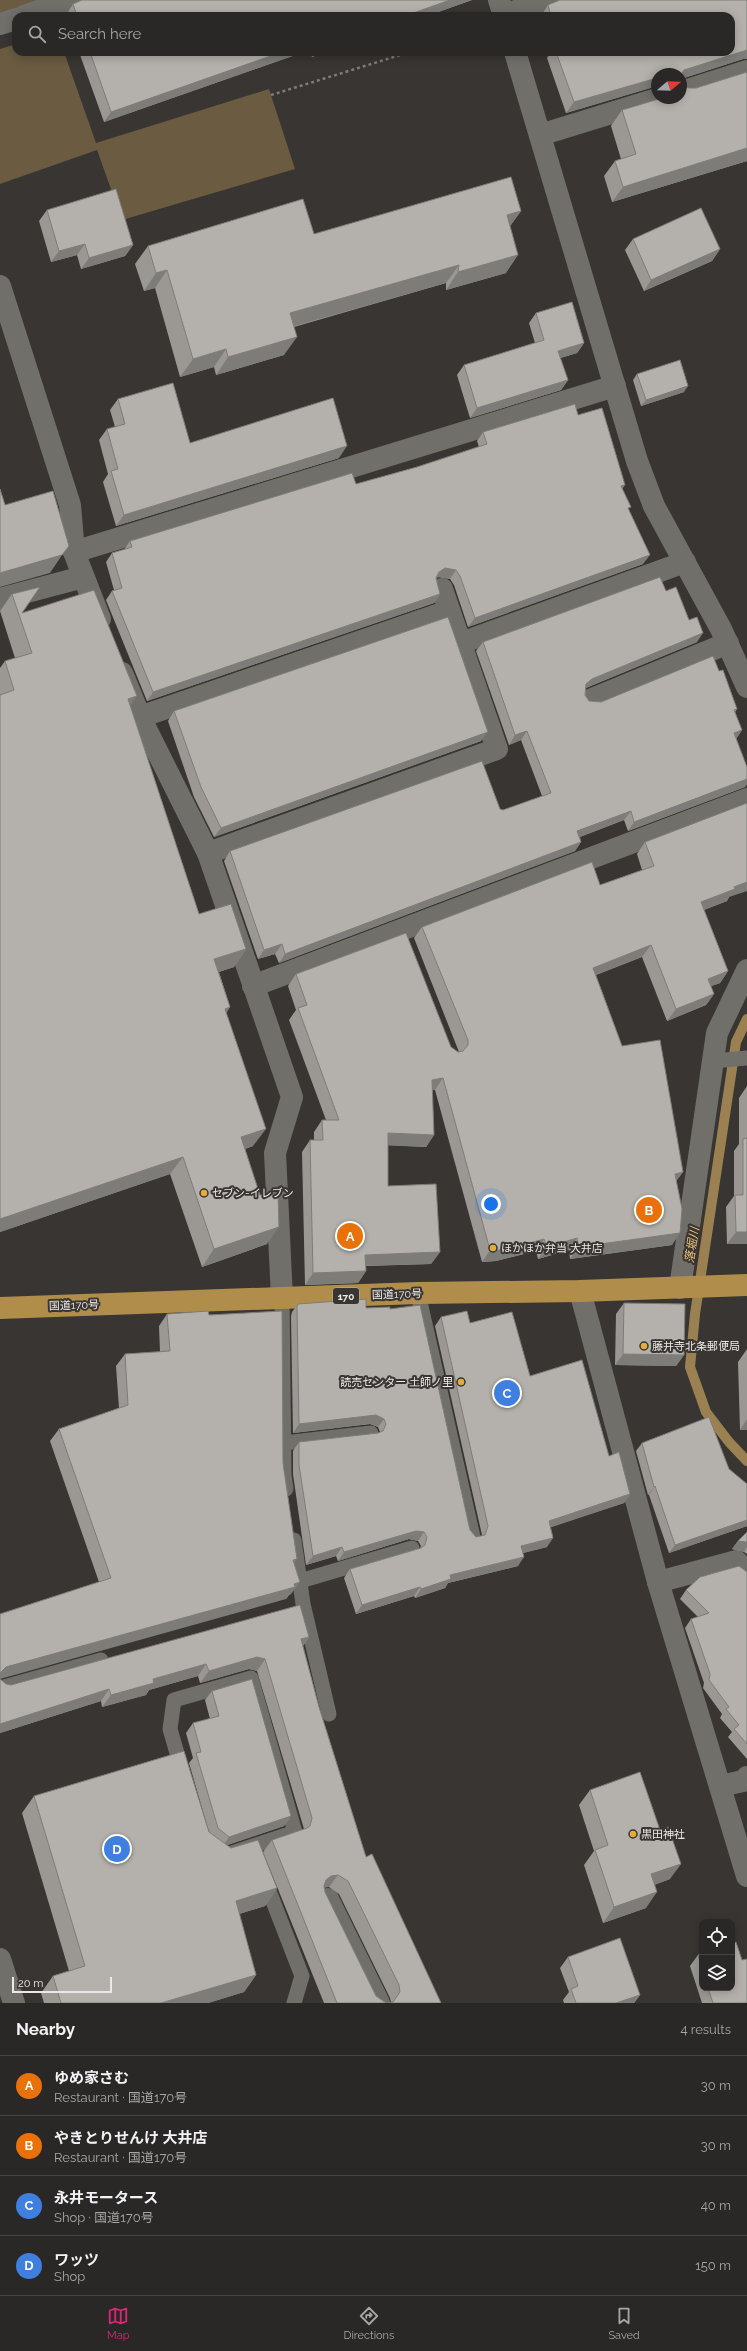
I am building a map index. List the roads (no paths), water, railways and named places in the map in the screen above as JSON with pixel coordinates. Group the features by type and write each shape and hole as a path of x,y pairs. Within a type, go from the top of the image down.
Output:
{"highway":[{"name":"国道170号","path":"0,1308 418,1293 580,1291 747,1285"}],"street":[{"path":"36,12 70,0"},
{"path":"502,10 548,0"},
{"path":"0,24 12,20"},
{"path":"516,56 637,461 654,506 728,643 747,687"},
{"path":"687,90 747,71"},
{"path":"540,134 651,101"},
{"path":"0,286 70,505 74,552 107,636"},
{"path":"74,552 615,386"},
{"path":"461,643 685,562"},
{"path":"0,599 83,577"},
{"path":"208,854 497,749 442,589"},
{"path":"140,717 449,611"},
{"path":"590,700 728,643"},
{"path":"116,658 140,717 208,854 292,1097 276,1153 282,1298"},
{"path":"253,986 404,938 747,800"},
{"path":"694,1287 720,1060 717,1034 747,970"},
{"path":"580,1291 658,1582 720,1786 745,1862"},
{"path":"658,1582 736,1561 747,1571"},
{"path":"720,1786 743,1781 747,1778"},
{"path":"328,1899 379,2003"},
{"path":"0,1958 7,1991"}],"lane":[{"path":"720,1060 747,1058"},
{"path":"418,1293 473,1537"},
{"path":"282,1298 284,1475 289,1506"},
{"path":"284,1442 371,1433"},
{"path":"292,1528 303,1604 329,1714"},
{"path":"300,1581 412,1548"},
{"path":"288,1608 303,1604"},
{"path":"0,1688 114,1656"},
{"path":"251,1678 295,1832 252,1848 220,1857 203,1843 170,1729 174,1700 251,1678"},
{"path":"252,1848 302,1976 294,2003"}],"waterway":[{"name":"落堀川","path":"747,1019 736,1042 695,1314 690,1367 706,1412 729,1442 747,1461"}],"place":[{"name":"セブン-イレブン","path":"204,1193"},
{"name":"やきとりせんけ 大井店","path":"649,1210"},
{"name":"ゆめ家さむ","path":"350,1236"},
{"name":"ほかほか弁当 大井店","path":"493,1248"},
{"name":"藤井寺北条郵便局","path":"644,1346"},
{"name":"読売センター 土師ノ里","path":"461,1382"},
{"name":"永井モータース","path":"507,1393"},
{"name":"黒田神社","path":"633,1834"},
{"name":"ワッツ","path":"117,1849"}]}
